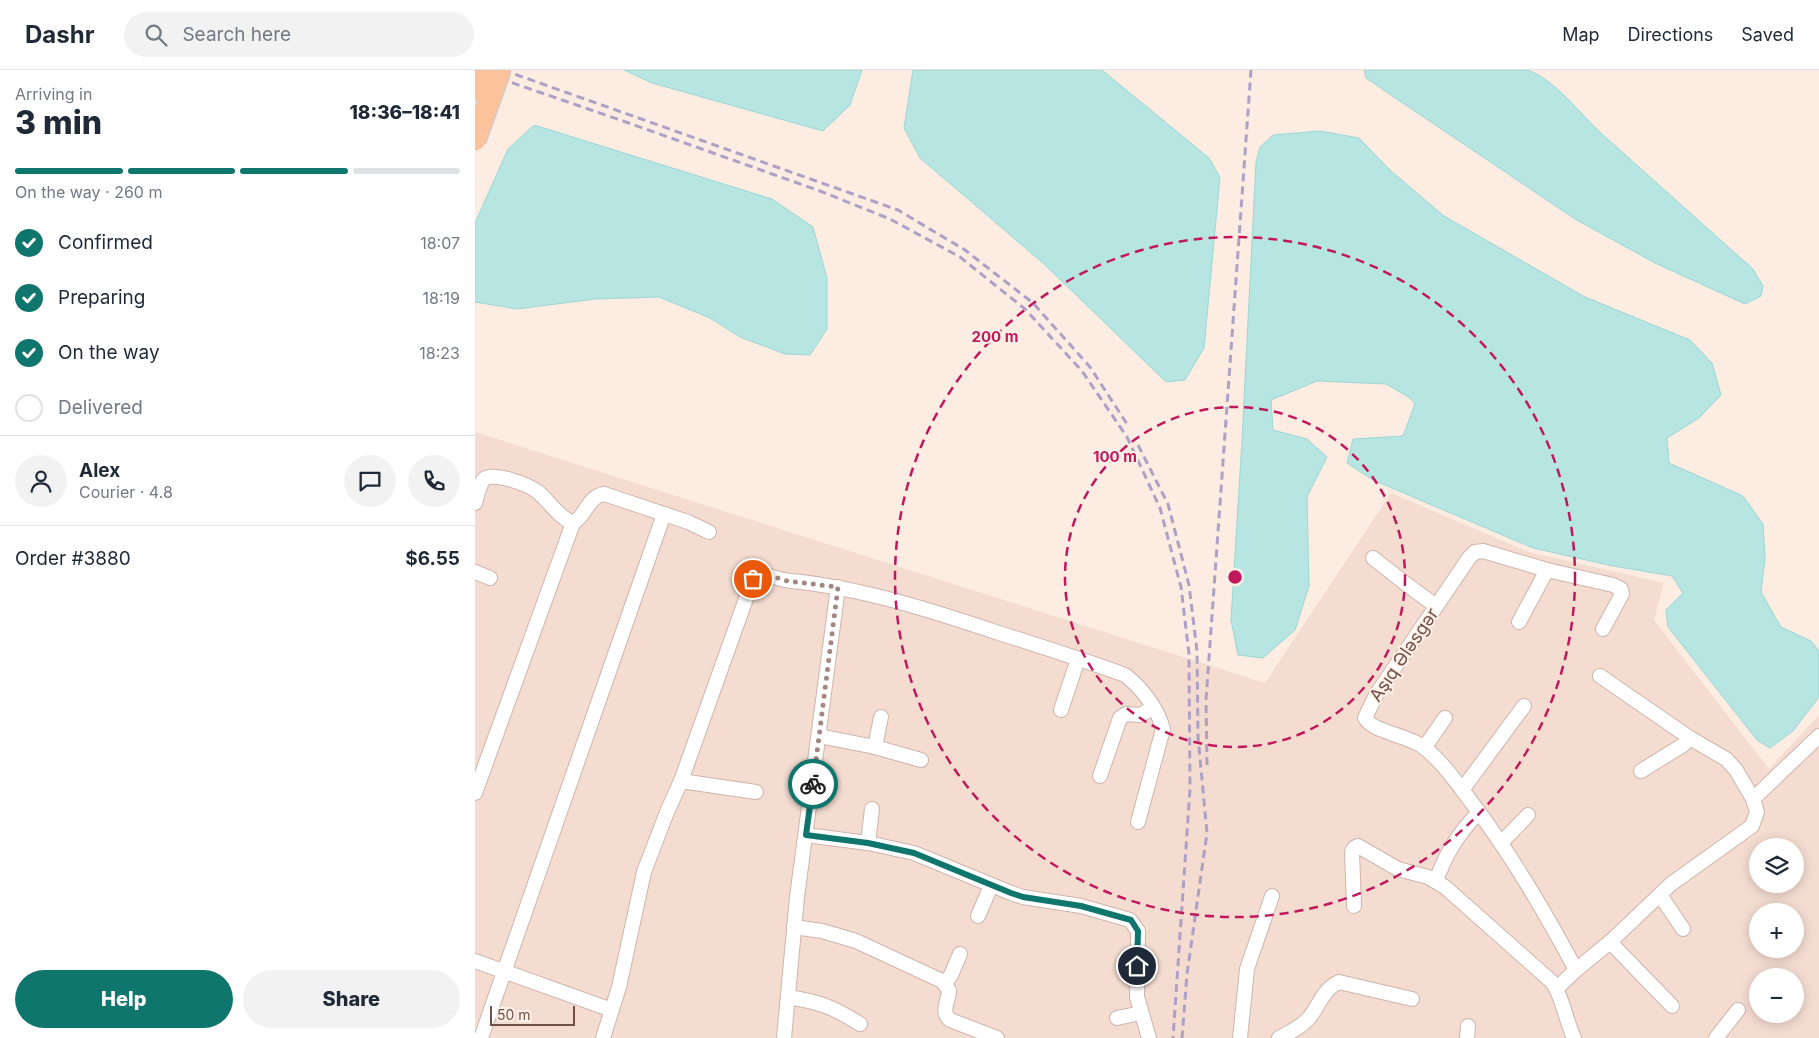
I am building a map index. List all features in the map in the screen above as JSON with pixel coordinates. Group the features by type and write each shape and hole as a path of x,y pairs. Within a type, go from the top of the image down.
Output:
{"main road":[{"path":"475,90 482,70"},
{"path":"475,140 499,70"}],"street":[{"path":"475,503 483,481 488,476 495,476 537,492 565,520 573,523"},
{"path":"475,793 573,523 579,520 593,499 597,495 604,494 688,522 709,532"},
{"path":"481,1038 664,514"},
{"name":"Aşıq Ələsgər","path":"1576,970 1532,892 1501,843 1462,790 1424,748 1411,740 1373,727 1365,718 1375,695 1475,552 1483,551 1547,570 1613,585 1621,589 1622,594 1603,629"},
{"path":"1373,558 1436,606"},
{"path":"1519,622 1547,570"},
{"path":"475,572 490,578"},
{"path":"603,1038 619,987 644,872 681,781 753,579 758,575 765,574 787,581 838,587 949,616 1125,675 1136,683 1153,708 1163,729 1138,822"},
{"path":"784,1038 794,927 838,587"},
{"path":"1061,710 1078,659"},
{"path":"1557,988 1610,942 1671,884 1752,826 1757,812 1753,799 1736,770 1726,759 1690,738 1600,676"},
{"path":"1462,790 1524,706"},
{"path":"1100,776 1120,718 1126,714 1140,715 1153,708"},
{"path":"875,747 881,716"},
{"path":"1424,748 1445,718"},
{"path":"819,736 875,747 921,760"},
{"path":"1753,799 1819,736"},
{"path":"1641,771 1683,745 1690,738"},
{"path":"681,781 756,792"},
{"path":"868,843 873,809"},
{"path":"1436,881 1442,864 1461,831 1479,812"},
{"path":"1501,843 1527,815"},
{"path":"806,835 868,843 914,853 932,859 991,886 1023,897 1081,906 1131,920 1138,931 1136,984 1141,1014 1149,1038"},
{"path":"1354,906 1352,852 1353,848 1358,846 1398,868 1445,886 1557,988 1567,1024 1574,1038"},
{"path":"979,916 991,886"},
{"path":"1660,895 1683,929"},
{"path":"1239,1038 1247,968 1271,896"},
{"path":"794,927 822,931 856,941 945,983 949,994 945,1011 949,1020 967,1033 997,1038"},
{"path":"1610,942 1672,1006"},
{"path":"945,983 961,954"},
{"path":"475,961 612,1010"},
{"path":"1279,1038 1297,1029 1310,1018 1322,995 1339,982 1412,999"},
{"path":"788,997 820,1003 837,1010 860,1024"},
{"path":"1716,1038 1738,1010"},
{"path":"1117,1018 1141,1014"}],"shaded area":[{"path":"475,432 1265,683 1391,493 1529,552 1664,583 1654,620 1769,769 1819,715 1819,1038 475,1038"}],"water":[{"path":"624,70 862,70 850,105 823,131 652,83"},
{"path":"913,70 1102,70 1209,158 1220,177 1204,348 1185,380 1166,382 1044,264 920,158 904,128"},
{"path":"1364,70 1527,70 1537,74 1567,98 1602,134 1753,269 1763,286 1761,296 1745,304 1655,263 1575,219 1366,78"},
{"path":"534,125 772,199 813,227 827,278 827,329 810,355 785,354 740,337 710,318 659,297 595,299 517,309 475,302 475,223 508,149"},
{"path":"1320,131 1359,138 1390,170 1444,216 1585,297 1690,340 1712,363 1721,395 1699,418 1667,438 1669,463 1743,496 1763,524 1765,559 1761,592 1781,627 1811,641 1819,651 1819,697 1793,731 1770,748 1757,740 1668,627 1666,610 1683,593 1672,576 1613,566 1533,548 1373,480 1347,463 1353,439 1403,436 1415,404 1410,398 1386,384 1317,381 1271,400 1273,430 1307,439 1327,457 1307,497 1309,586 1295,630 1263,658 1238,655 1231,620 1256,162 1260,147 1273,135"}],"railway":[{"path":"475,70 820,191 890,219 960,257 1025,309 1082,371 1127,437 1160,508 1181,587 1189,654 1190,789 1173,1038"},
{"path":"503,70 898,210 965,250 1033,303 1090,367 1129,427"},
{"path":"1207,765 1206,700 1251,70"},
{"path":"1138,445 1168,504 1189,585 1197,651 1198,737 1207,833 1187,974 1182,1038"}],"way so far":[{"path":"753,579 758,575 765,574 787,581 838,587 813,784"}],"route":[{"path":"813,784 806,835 868,843 914,853 932,859 991,886 1023,897 1081,906 1131,920 1138,931 1137,966"}]}
